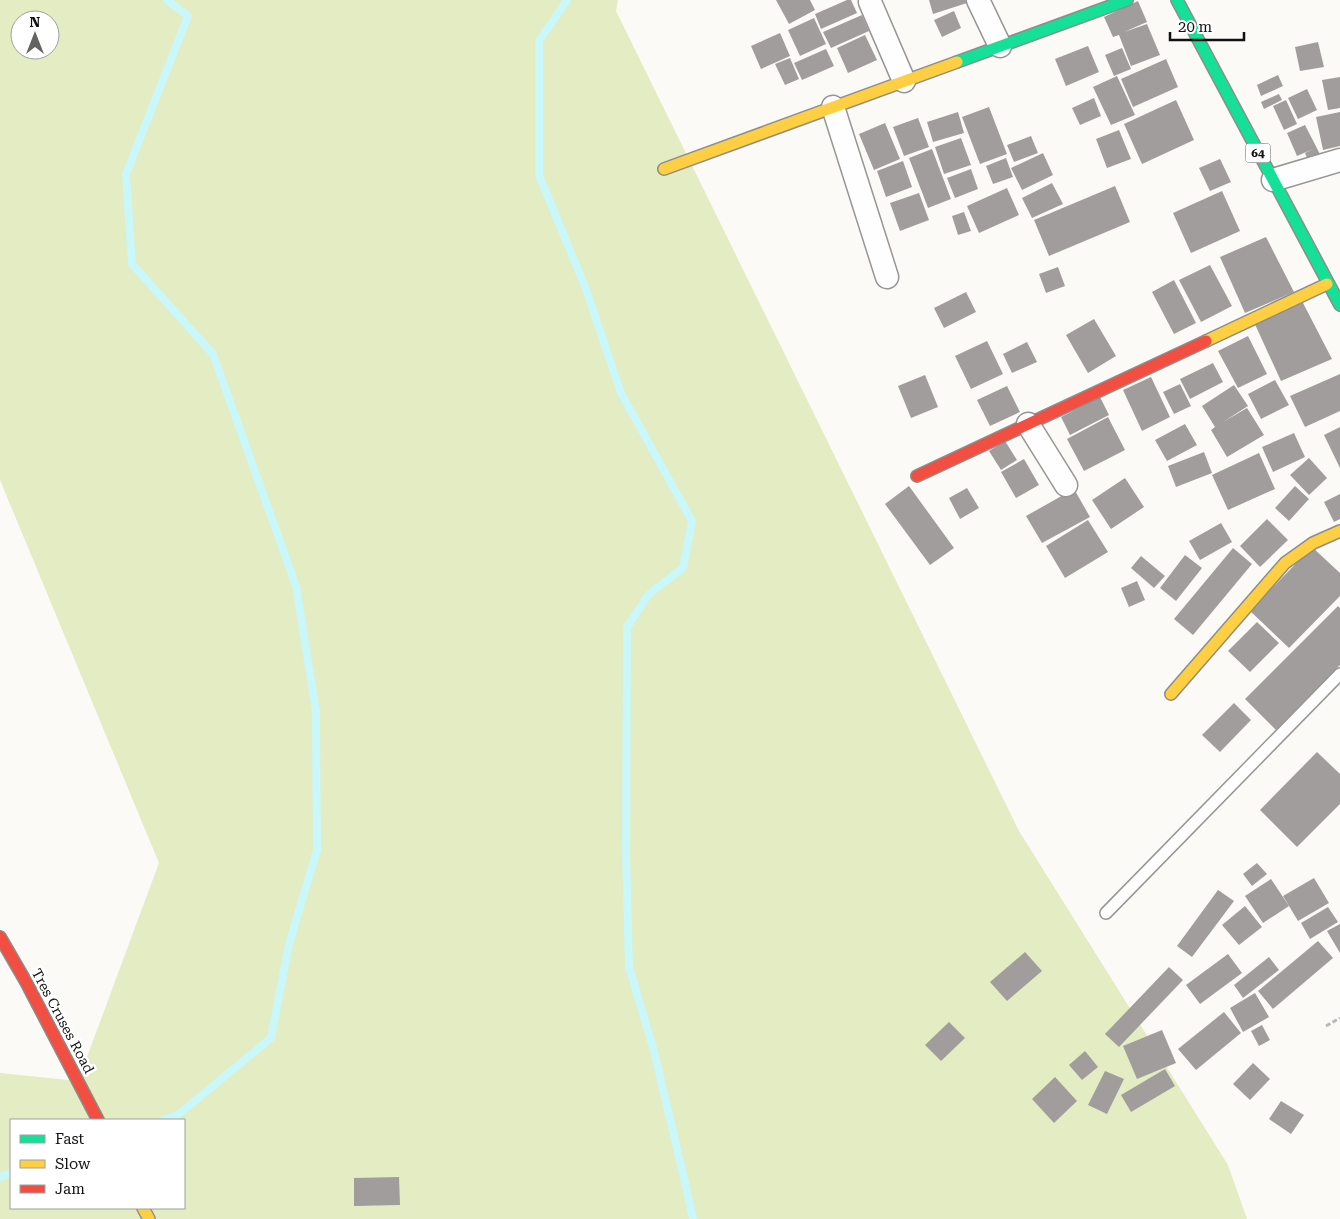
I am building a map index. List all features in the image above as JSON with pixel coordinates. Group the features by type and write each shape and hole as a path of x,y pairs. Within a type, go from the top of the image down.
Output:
{"street":[{"path":"978,0 1000,46"},
{"path":"664,169 1127,0"},
{"name":"64","path":"1177,0 1327,284 1340,305"},
{"path":"870,2 904,81"},
{"path":"833,107 887,277"},
{"path":"1273,180 1340,160"},
{"path":"917,476 1327,284"},
{"path":"1028,424 1066,485"},
{"path":"1171,694 1285,563 1313,544 1340,532"},
{"name":"Tres Cruses Road","path":"0,937 26,982 97,1119"}],"lane":[{"path":"1106,913 1340,674"}],"path":[{"path":"1326,1026 1340,1018"}],"green space":[{"path":"0,0 618,0 616,11 1019,831 1228,1165 1247,1219 0,1219 0,1073 78,1081 159,863 0,480"}],"building":[{"path":"776,0 810,0 815,10 789,24"},
{"path":"851,0 857,13 821,29 815,14"},
{"path":"929,0 967,0 967,3 933,14"},
{"path":"1138,1 1147,22 1124,32 1147,24 1160,55 1131,66 1119,35 1113,37 1104,17"},
{"path":"954,11 961,28 942,37 934,20"},
{"path":"862,15 869,31 831,48 823,32"},
{"path":"814,18 826,44 800,56 788,30"},
{"path":"780,33 790,56 761,69 751,46"},
{"path":"865,35 877,60 848,73 837,48"},
{"path":"1318,42 1324,67 1300,71 1295,47"},
{"path":"1088,46 1099,72 1066,86 1055,59"},
{"path":"1122,48 1131,69 1114,76 1105,55"},
{"path":"826,49 834,66 802,80 794,63"},
{"path":"790,58 799,79 785,85 775,64"},
{"path":"1166,59 1178,87 1133,107 1121,79"},
{"path":"1278,75 1283,86 1261,96 1257,85"},
{"path":"1117,76 1135,115 1111,125 1093,87"},
{"path":"1340,77 1340,108 1328,110 1322,80"},
{"path":"1307,89 1317,110 1298,119 1288,98"},
{"path":"1279,94 1282,100 1264,109 1261,102"},
{"path":"1094,98 1101,116 1080,125 1072,108"},
{"path":"1176,100 1194,140 1142,164 1124,124"},
{"path":"1286,100 1297,124 1284,130 1273,106"},
{"path":"989,107 1007,154 980,164 962,117"},
{"path":"958,112 964,133 933,142 927,122"},
{"path":"1340,112 1340,146 1323,150 1316,117"},
{"path":"918,118 929,147 904,156 893,127"},
{"path":"885,123 900,159 874,170 859,134"},
{"path":"1305,125 1324,162 1311,168 1305,153 1313,149 1297,156 1287,133"},
{"path":"1119,130 1131,159 1107,168 1096,139"},
{"path":"1031,136 1038,153 1014,162 1007,145"},
{"path":"961,138 971,165 944,174 935,147"},
{"path":"932,149 951,199 928,208 909,158"},
{"path":"1043,153 1053,175 1022,190 1011,168"},
{"path":"1006,158 1013,177 993,184 986,166"},
{"path":"1220,159 1231,182 1210,191 1199,168"},
{"path":"903,161 912,187 886,197 877,171"},
{"path":"971,169 978,189 955,198 947,178"},
{"path":"1052,183 1063,204 1032,218 1022,198"},
{"path":"1115,186 1130,222 1049,256 1034,220"},
{"path":"1007,188 1019,215 979,233 967,206"},
{"path":"1222,191 1240,231 1191,253 1173,213"},
{"path":"919,193 929,220 900,231 890,203"},
{"path":"964,212 971,231 958,235 952,216"},
{"path":"1266,237 1294,292 1245,313 1220,257"},
{"path":"1210,265 1232,306 1201,322 1179,280"},
{"path":"1058,267 1065,286 1046,293 1039,274"},
{"path":"1174,280 1196,323 1174,334 1152,292"},
{"path":"966,292 976,312 944,328 934,308"},
{"path":"1302,301 1332,359 1281,381 1253,320"},
{"path":"1094,319 1116,356 1088,373 1066,335"},
{"path":"1248,336 1267,374 1238,388 1218,351"},
{"path":"987,341 1003,374 971,389 955,356"},
{"path":"1027,342 1037,362 1012,373 1003,354"},
{"path":"1213,363 1223,382 1190,399 1180,379"},
{"path":"1340,374 1340,411 1305,427 1290,396"},
{"path":"925,375 938,407 911,418 898,386"},
{"path":"1151,377 1170,417 1142,431 1123,390"},
{"path":"1275,380 1289,405 1261,419 1248,394"},
{"path":"1180,384 1191,406 1174,414 1163,392"},
{"path":"1234,385 1248,406 1223,422 1247,408 1264,435 1227,457 1211,430 1215,427 1202,406"},
{"path":"1007,386 1020,412 990,426 977,400"},
{"path":"1100,397 1109,415 1070,435 1061,417"},
{"path":"1108,417 1125,450 1084,471 1067,439"},
{"path":"1185,424 1197,445 1167,461 1155,440"},
{"path":"1340,427 1340,468 1324,435"},
{"path":"1294,433 1305,457 1273,472 1262,447"},
{"path":"1005,441 1017,460 1001,470 989,451"},
{"path":"1204,452 1212,473 1176,487 1168,466"},
{"path":"1259,453 1275,489 1228,510 1212,475"},
{"path":"1309,458 1327,478 1309,495 1290,475"},
{"path":"1024,459 1039,485 1016,498 1001,472"},
{"path":"1125,478 1144,507 1111,529 1092,500"},
{"path":"909,486 954,548 930,565 885,504"},
{"path":"1295,486 1309,499 1289,521 1275,508"},
{"path":"967,488 979,508 960,519 949,498"},
{"path":"1074,489 1090,517 1042,543 1026,516"},
{"path":"1340,494 1340,519 1334,522 1324,502"},
{"path":"1267,519 1288,540 1260,567 1240,546"},
{"path":"1088,520 1108,552 1065,578 1046,546"},
{"path":"1221,523 1232,542 1200,560 1189,541"},
{"path":"1312,547 1340,573 1340,596 1289,648 1250,611"},
{"path":"1233,548 1252,564 1193,635 1174,619"},
{"path":"1185,555 1202,568 1176,601 1160,588"},
{"path":"1141,556 1165,576 1154,588 1131,568"},
{"path":"1137,581 1145,600 1129,607 1121,588"},
{"path":"1338,606 1340,608 1340,665 1276,730 1245,699"},
{"path":"1257,622 1279,643 1250,672 1228,651"},
{"path":"1234,703 1251,720 1220,752 1202,735"},
{"path":"1317,752 1340,774 1340,804 1297,847 1260,810"},
{"path":"1257,863 1267,874 1252,886 1243,874"},
{"path":"1314,878 1329,903 1298,921 1283,896"},
{"path":"1271,879 1289,906 1263,923 1245,896"},
{"path":"1218,890 1234,901 1192,957 1177,946"},
{"path":"1245,906 1262,927 1239,945 1222,925"},
{"path":"1328,907 1338,922 1310,939 1301,923"},
{"path":"1340,924 1340,953 1327,931"},
{"path":"1318,941 1333,958 1273,1009 1258,991"},
{"path":"1025,952 1042,971 1007,1001 990,982"},
{"path":"1228,954 1242,973 1200,1004 1186,985"},
{"path":"1269,957 1279,970 1243,998 1234,985"},
{"path":"1169,967 1183,980 1119,1047 1105,1034"},
{"path":"1255,993 1269,1017 1243,1032 1230,1008"},
{"path":"1224,1012 1241,1033 1196,1070 1178,1049"},
{"path":"949,1022 965,1038 941,1061 925,1045"},
{"path":"1262,1025 1270,1040 1259,1046 1251,1031"},
{"path":"1162,1030 1176,1063 1137,1079 1123,1046"},
{"path":"1085,1051 1098,1067 1082,1080 1069,1065"},
{"path":"1253,1063 1270,1079 1250,1100 1233,1084"},
{"path":"1165,1069 1175,1086 1131,1112 1121,1095"},
{"path":"1105,1071 1124,1079 1107,1114 1088,1105"},
{"path":"1055,1077 1077,1101 1054,1123 1032,1099"},
{"path":"1281,1101 1304,1115 1291,1134 1269,1119"},
{"path":"399,1177 400,1205 354,1206 354,1178"}],"waterway":[{"path":"166,1119 179,1114 271,1038 289,944 317,850 316,712 296,586 213,354 132,264 126,174 188,16 167,0"},
{"path":"567,0 539,41 539,175 586,289 621,393 692,521 683,568 649,594 627,627 626,854 629,967 654,1051 693,1219"},
{"path":"0,1177 10,1173"}],"traffic: fast":[{"path":"957,62 1127,0"},
{"path":"1177,0 1340,305"}],"traffic: slow":[{"path":"664,169 957,62"},
{"path":"1206,341 1327,284"},
{"path":"1171,694 1285,563 1313,543 1340,531"},
{"path":"144,1209 149,1219"}],"traffic: jam":[{"path":"917,476 1206,341"},
{"path":"0,937 26,982 97,1119"}]}
